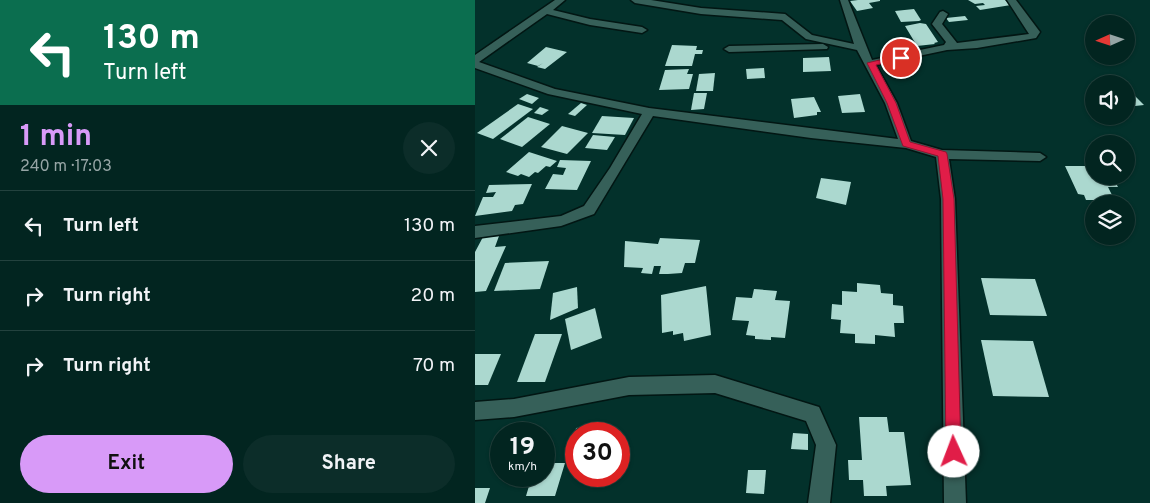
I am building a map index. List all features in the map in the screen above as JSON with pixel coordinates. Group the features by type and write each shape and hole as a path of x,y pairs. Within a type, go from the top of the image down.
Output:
{"street":[{"path":"475,60 561,0"},
{"path":"635,0 701,11 785,17 809,37 861,48"},
{"path":"844,0 861,48 871,63 891,103 906,144"},
{"path":"871,63 947,47 970,46 1033,36 1035,32 1011,0"},
{"path":"546,11 598,24 642,30"},
{"path":"943,14 937,24 950,38 952,44 947,47"},
{"path":"729,49 801,46 861,48"},
{"path":"475,64 552,92 649,112 772,127 811,134 906,144 942,154 1040,157"},
{"path":"475,232 561,221 578,216 589,210 615,171 649,112"},
{"path":"942,154 949,199 955,503"},
{"path":"475,411 514,408 629,386 715,384 812,414 826,445 819,503"}],"building":[{"path":"968,0 1005,0 1011,5 980,10 976,6 985,5 983,3 975,4"},
{"path":"850,1 880,1 869,3 873,8 857,11"},
{"path":"914,9 921,20 901,22 895,11"},
{"path":"965,16 968,20 949,22 946,18"},
{"path":"920,23 926,24 938,42 917,46 905,26"},
{"path":"672,45 697,46 696,50 703,50 702,54 695,54 692,66 665,66"},
{"path":"546,47 567,52 545,69 537,67 543,63 538,66 527,63"},
{"path":"829,57 831,71 803,72 803,58"},
{"path":"764,68 765,78 747,79 746,69"},
{"path":"689,69 687,74 693,74 689,89 659,90 665,70"},
{"path":"715,73 713,91 696,91 699,74"},
{"path":"694,93 707,93 704,109 691,110"},
{"path":"527,94 539,98 532,104 519,99"},
{"path":"860,94 865,112 842,113 838,96"},
{"path":"1135,96 1144,105 1135,106"},
{"path":"814,97 821,112 817,112 817,115 794,118 791,99"},
{"path":"581,103 587,105 575,116 568,114"},
{"path":"518,104 533,109 493,139 477,133"},
{"path":"540,107 549,110 542,115 534,113"},
{"path":"602,116 634,118 625,135 592,133"},
{"path":"528,117 550,124 522,147 500,139"},
{"path":"562,126 588,133 567,154 541,147"},
{"path":"593,135 615,137 607,150 585,148"},
{"path":"529,152 557,161 550,167 546,166 538,173 535,172 529,177 506,172"},
{"path":"560,160 591,161 577,190 545,189 553,174 563,175 566,168 557,167"},
{"path":"1065,166 1085,166 1085,185 1117,185 1118,187 1108,187 1112,195 1085,195 1085,198 1084,195 1078,194"},
{"path":"821,178 851,182 846,205 816,198"},
{"path":"532,184 523,204 515,205 512,211 475,216 483,197 493,197 496,192 486,193 489,185"},
{"path":"499,236 495,247 506,246 486,291 475,292 475,252 483,237"},
{"path":"660,238 700,240 695,263 685,263 682,273 668,274 659,274 661,266 654,266 652,274 641,273 643,268 624,267 625,241 658,244"},
{"path":"549,261 540,289 494,291 505,263"},
{"path":"981,278 1035,279 1047,316 990,315"},
{"path":"857,283 880,285 881,293 893,294 893,305 903,306 904,323 894,323 895,337 875,335 875,344 855,343 855,334 840,333 841,320 831,319 832,304 842,305 842,291 857,292"},
{"path":"706,286 711,335 684,341 683,333 673,335 673,331 662,333 661,295"},
{"path":"577,287 578,308 550,320 553,293"},
{"path":"754,289 777,291 775,300 790,301 785,338 771,337 771,340 755,339 755,336 746,335 749,321 732,320 736,297 752,298"},
{"path":"595,308 602,338 571,350 565,319"},
{"path":"535,334 562,334 545,382 517,382"},
{"path":"981,340 1033,341 1049,397 993,396"},
{"path":"475,354 501,354 488,385 475,385"},
{"path":"859,417 887,417 889,432 904,432 911,485 886,486 887,496 864,496 863,480 849,480 848,460 862,460"},
{"path":"793,433 808,434 808,450 791,449"},
{"path":"555,463 565,463 555,496 526,496 529,487 555,487"},
{"path":"748,470 766,470 764,494 746,493"},
{"path":"475,488 490,488 485,503 475,503"}],"route":[{"path":"901,58 871,63 891,103 906,144 942,154 949,199 948,262 954,452"}]}
